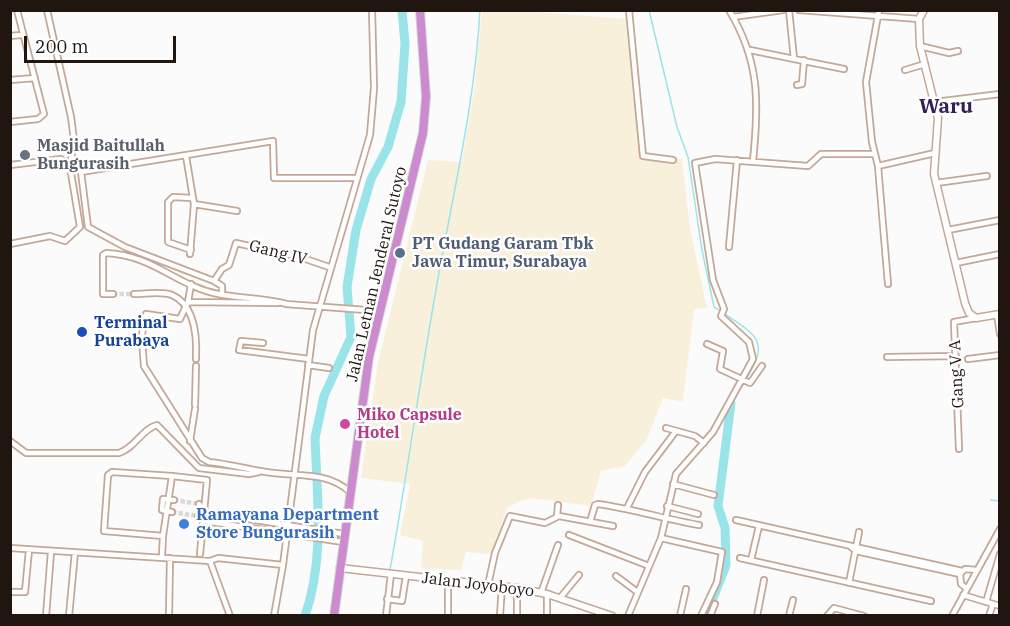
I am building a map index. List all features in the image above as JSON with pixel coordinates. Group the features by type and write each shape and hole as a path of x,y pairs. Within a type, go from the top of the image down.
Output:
{"highway":[{"name":"Jalan Letnan Jenderal Sutoyo","path":"334,615 369,357 423,133 426,97 420,10"}],"street":[{"path":"10,122 43,116 17,10"},
{"path":"10,244 50,236 63,241 68,240 80,227 70,168 74,140 71,117 47,10"},
{"path":"274,615 283,565 308,362 329,267 370,135 372,10"},
{"path":"629,10 643,156 673,160"},
{"path":"729,10 750,51 758,105 753,161"},
{"path":"733,17 783,10"},
{"path":"789,10 794,59"},
{"path":"799,10 919,19"},
{"path":"879,10 866,82 878,166 888,284"},
{"path":"924,10 919,19 920,46 938,118 935,153 936,183 967,310 976,318 998,315 999,334"},
{"path":"10,36 21,35"},
{"path":"920,46 949,53 958,51"},
{"path":"750,51 844,69"},
{"path":"797,86 802,84 804,60"},
{"path":"905,70 925,64"},
{"path":"10,80 35,78"},
{"path":"935,102 999,94"},
{"path":"222,294 222,286 214,281 125,247 88,227 81,172 273,141 275,178 357,178"},
{"path":"878,166 935,153"},
{"path":"628,615 636,591 660,538 673,484 680,467 705,442 744,379 753,359 753,349 747,340 721,316 723,310 713,279 695,165 704,160 737,160 808,166 821,154 875,154"},
{"path":"186,156 194,204 190,252 168,242 168,202 173,197 192,198"},
{"path":"10,165 61,159 70,168"},
{"path":"729,247 737,160"},
{"path":"936,183 987,176"},
{"path":"74,196 83,196"},
{"path":"194,204 237,211"},
{"path":"948,230 999,220"},
{"name":"Gang IV","path":"214,281 222,268 229,265 236,243 300,257 329,267"},
{"path":"113,294 103,294 103,255 106,253 131,255 191,284 222,294 263,297 287,304"},
{"path":"956,263 999,254"},
{"path":"142,334 146,314 180,319 187,304 191,284"},
{"path":"134,294 171,294 187,304 320,304 379,311"},
{"path":"187,304 196,334 196,359"},
{"name":"Gang V A","path":"959,449 954,322 976,318"},
{"path":"142,340 143,364 202,458 210,462 261,472 295,474 339,481 350,492"},
{"path":"263,343 241,341 239,350 329,368"},
{"path":"707,344 723,351 720,369 744,379 755,379 762,366"},
{"path":"968,359 999,355"},
{"path":"887,357 956,356"},
{"path":"190,441 195,407 196,366"},
{"path":"10,441 26,453 118,453 127,450 150,428 158,425 199,468 249,474 261,472"},
{"path":"666,428 694,436 705,442"},
{"path":"627,508 645,472 676,431"},
{"path":"164,536 104,532 108,475 112,472 207,479 200,554"},
{"path":"339,481 352,475"},
{"path":"162,556 172,500 172,476"},
{"path":"673,484 714,495"},
{"path":"199,504 204,512 288,524 324,531 344,538"},
{"path":"557,516 558,505"},
{"path":"590,522 596,505 627,508 665,519 699,525"},
{"path":"667,506 698,514"},
{"path":"198,516 204,521 310,538 344,538"},
{"path":"488,585 495,553 508,517 545,523 557,516 614,526"},
{"path":"736,520 961,572 969,568 977,570"},
{"path":"259,530 260,521"},
{"path":"751,560 759,526"},
{"path":"952,615 999,528"},
{"path":"310,538 311,530"},
{"path":"849,583 854,548 859,532"},
{"path":"569,535 649,566"},
{"path":"660,538 722,552 717,582 701,615"},
{"path":"992,544 999,548"},
{"path":"547,615 544,593 558,545"},
{"path":"10,548 210,561 218,558 283,565"},
{"path":"10,600 11,592 23,593 26,590 29,550"},
{"path":"46,615 51,552"},
{"path":"69,615 75,552"},
{"path":"986,602 996,577 999,554"},
{"path":"169,615 170,558"},
{"path":"740,558 931,601"},
{"path":"210,561 230,615"},
{"name":"Jalan Joyoboyo","path":"340,568 517,588 544,593 612,615"},
{"path":"961,572 959,581 966,588"},
{"path":"386,615 388,574"},
{"path":"560,598 579,575"},
{"path":"387,599 402,601 406,576"},
{"path":"616,576 636,591"},
{"path":"448,580 448,615"},
{"path":"757,615 764,580"},
{"path":"500,615 502,586"},
{"path":"517,588 517,615"},
{"path":"680,615 686,589"},
{"path":"963,595 999,606"},
{"path":"789,615 793,600"},
{"path":"710,615 715,604"},
{"path":"989,615 993,604"},
{"path":"827,615 834,608 864,615"}],"shaded area":[{"path":"482,11 520,11 628,19 642,156 682,159 690,228 707,308 694,309 683,402 663,398 647,439 625,466 601,471 591,506 531,498 520,501 507,508 491,554 466,552 461,570 421,568 423,541 400,535 410,484 361,478 378,362 428,160 462,162 475,84"}],"waterway":[{"path":"305,616 311,594 317,550 318,505 315,438 324,396 351,337 347,287 356,230 371,179 388,147 401,102 405,44 402,10"},
{"path":"390,570 468,114 480,10"},
{"path":"649,10 677,127 688,157 702,250 714,307 721,311"},
{"path":"725,314 752,334 756,341 757,356 746,379"},
{"path":"733,399 744,383"},
{"path":"706,616 726,565 725,528 718,506 731,403"},
{"path":"991,500 1000,501"}],"tunnel":[{"path":"113,294 134,294"},
{"path":"174,500 199,504"},
{"path":"172,512 198,516"}],"place":[{"name":"Masjid Baitullah Bungurasih","path":"25,155"},
{"name":"PT Gudang Garam Tbk Jawa Timur, Surabaya","path":"400,253"},
{"name":"Terminal Purabaya","path":"82,332"},
{"name":"Miko Capsule Hotel","path":"345,424"},
{"name":"Ramayana Department Store Bungurasih","path":"184,524"}],"district":[{"name":"Waru","path":"946,107"}]}
